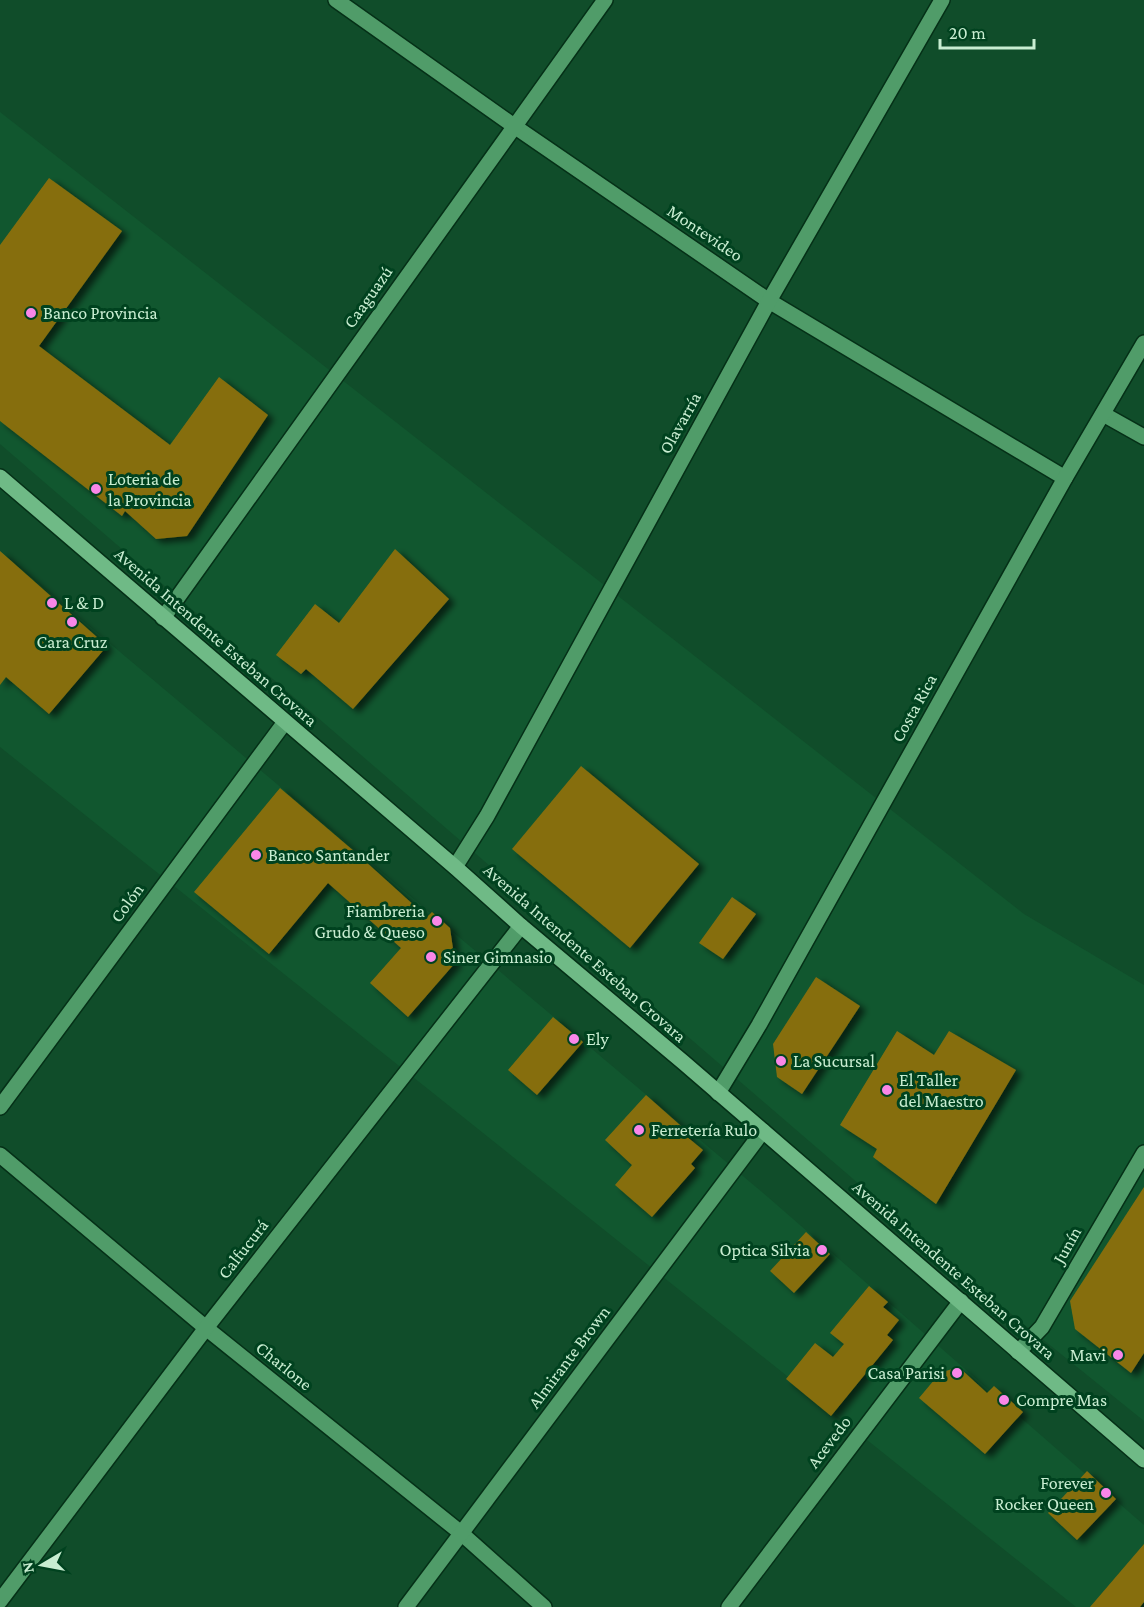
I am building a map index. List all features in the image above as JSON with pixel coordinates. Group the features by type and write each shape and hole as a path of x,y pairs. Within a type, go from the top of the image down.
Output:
{"main road":[{"name":"Avenida Intendente Esteban Crovara","path":"0,477 1144,1460"}],"street":[{"name":"Montevideo","path":"336,0 514,126 769,301 1065,478"},
{"name":"Caaguazú","path":"163,618 605,0"},
{"name":"Olavarría","path":"455,867 487,816 769,301 942,0"},
{"name":"Costa Rica","path":"718,1093 765,1014 1065,478 1144,343"},
{"path":"1103,414 1144,437"},
{"name":"Colón","path":"0,1107 285,722"},
{"name":"Calfucurá","path":"0,1601 206,1328 521,926"},
{"name":"Almirante Brown","path":"406,1607 763,1131"},
{"name":"Junín","path":"1018,1352 1042,1327 1144,1153"},
{"name":"Charlone","path":"0,1155 206,1328 461,1533 544,1607"},
{"name":"Acevedo","path":"729,1607 961,1301"}],"shaded area":[{"path":"0,112 1024,914 1144,985 1144,1421 989,1296 0,444"},
{"path":"0,551 769,1198 1144,1525 1144,1607 1076,1607 0,747"}],"building":[{"path":"49,178 122,231 39,346 170,445 219,377 268,415 187,536 156,539 125,511 122,516 0,421 0,245"},
{"path":"395,549 449,599 353,709 306,669 301,674 276,655 315,604 339,623"},
{"path":"0,551 107,646 49,714 6,677 0,685"},
{"path":"581,766 699,864 630,948 512,849"},
{"path":"280,788 427,917 432,912 450,928 455,963 408,1017 370,983 401,948 328,883 269,954 194,892"},
{"path":"732,897 756,914 723,959 699,943"},
{"path":"816,977 860,1006 802,1094 777,1077 773,1044"},
{"path":"553,1017 583,1042 537,1095 508,1070"},
{"path":"897,1031 934,1055 949,1031 1016,1070 936,1204 873,1157 877,1149 840,1125"},
{"path":"646,1095 689,1133 686,1136 703,1150 691,1164 695,1168 652,1217 615,1185 632,1165 605,1140"},
{"path":"1144,1187 1144,1353 1131,1373 1075,1329 1070,1301"},
{"path":"806,1232 830,1254 794,1293 770,1271"},
{"path":"869,1286 888,1302 883,1307 899,1320 887,1335 893,1340 831,1416 786,1379 815,1343 833,1357 844,1344 830,1333"},
{"path":"952,1369 963,1371 987,1393 994,1386 1023,1412 985,1454 919,1398 940,1373"},
{"path":"1087,1471 1116,1499 1077,1540 1048,1513"},
{"path":"1144,1544 1144,1602 1140,1607 1090,1607"}],"place":[{"name":"Banco Provincia","path":"31,313"},
{"name":"Loteria de la Provincia","path":"96,489"},
{"name":"L & D","path":"52,603"},
{"name":"Cara Cruz","path":"72,622"},
{"name":"Banco Santander","path":"256,855"},
{"name":"Fiambreria Grudo & Queso","path":"437,921"},
{"name":"Siner Gimnasio","path":"431,957"},
{"name":"Ely","path":"574,1039"},
{"name":"La Sucursal","path":"781,1061"},
{"name":"El Taller del Maestro","path":"887,1090"},
{"name":"Ferretería Rulo","path":"639,1130"},
{"name":"Optica Silvia","path":"822,1250"},
{"name":"Mavi","path":"1118,1355"},
{"name":"Casa Parisi","path":"957,1373"},
{"name":"Compre Mas","path":"1004,1400"},
{"name":"Forever Rocker Queen","path":"1106,1493"}]}
